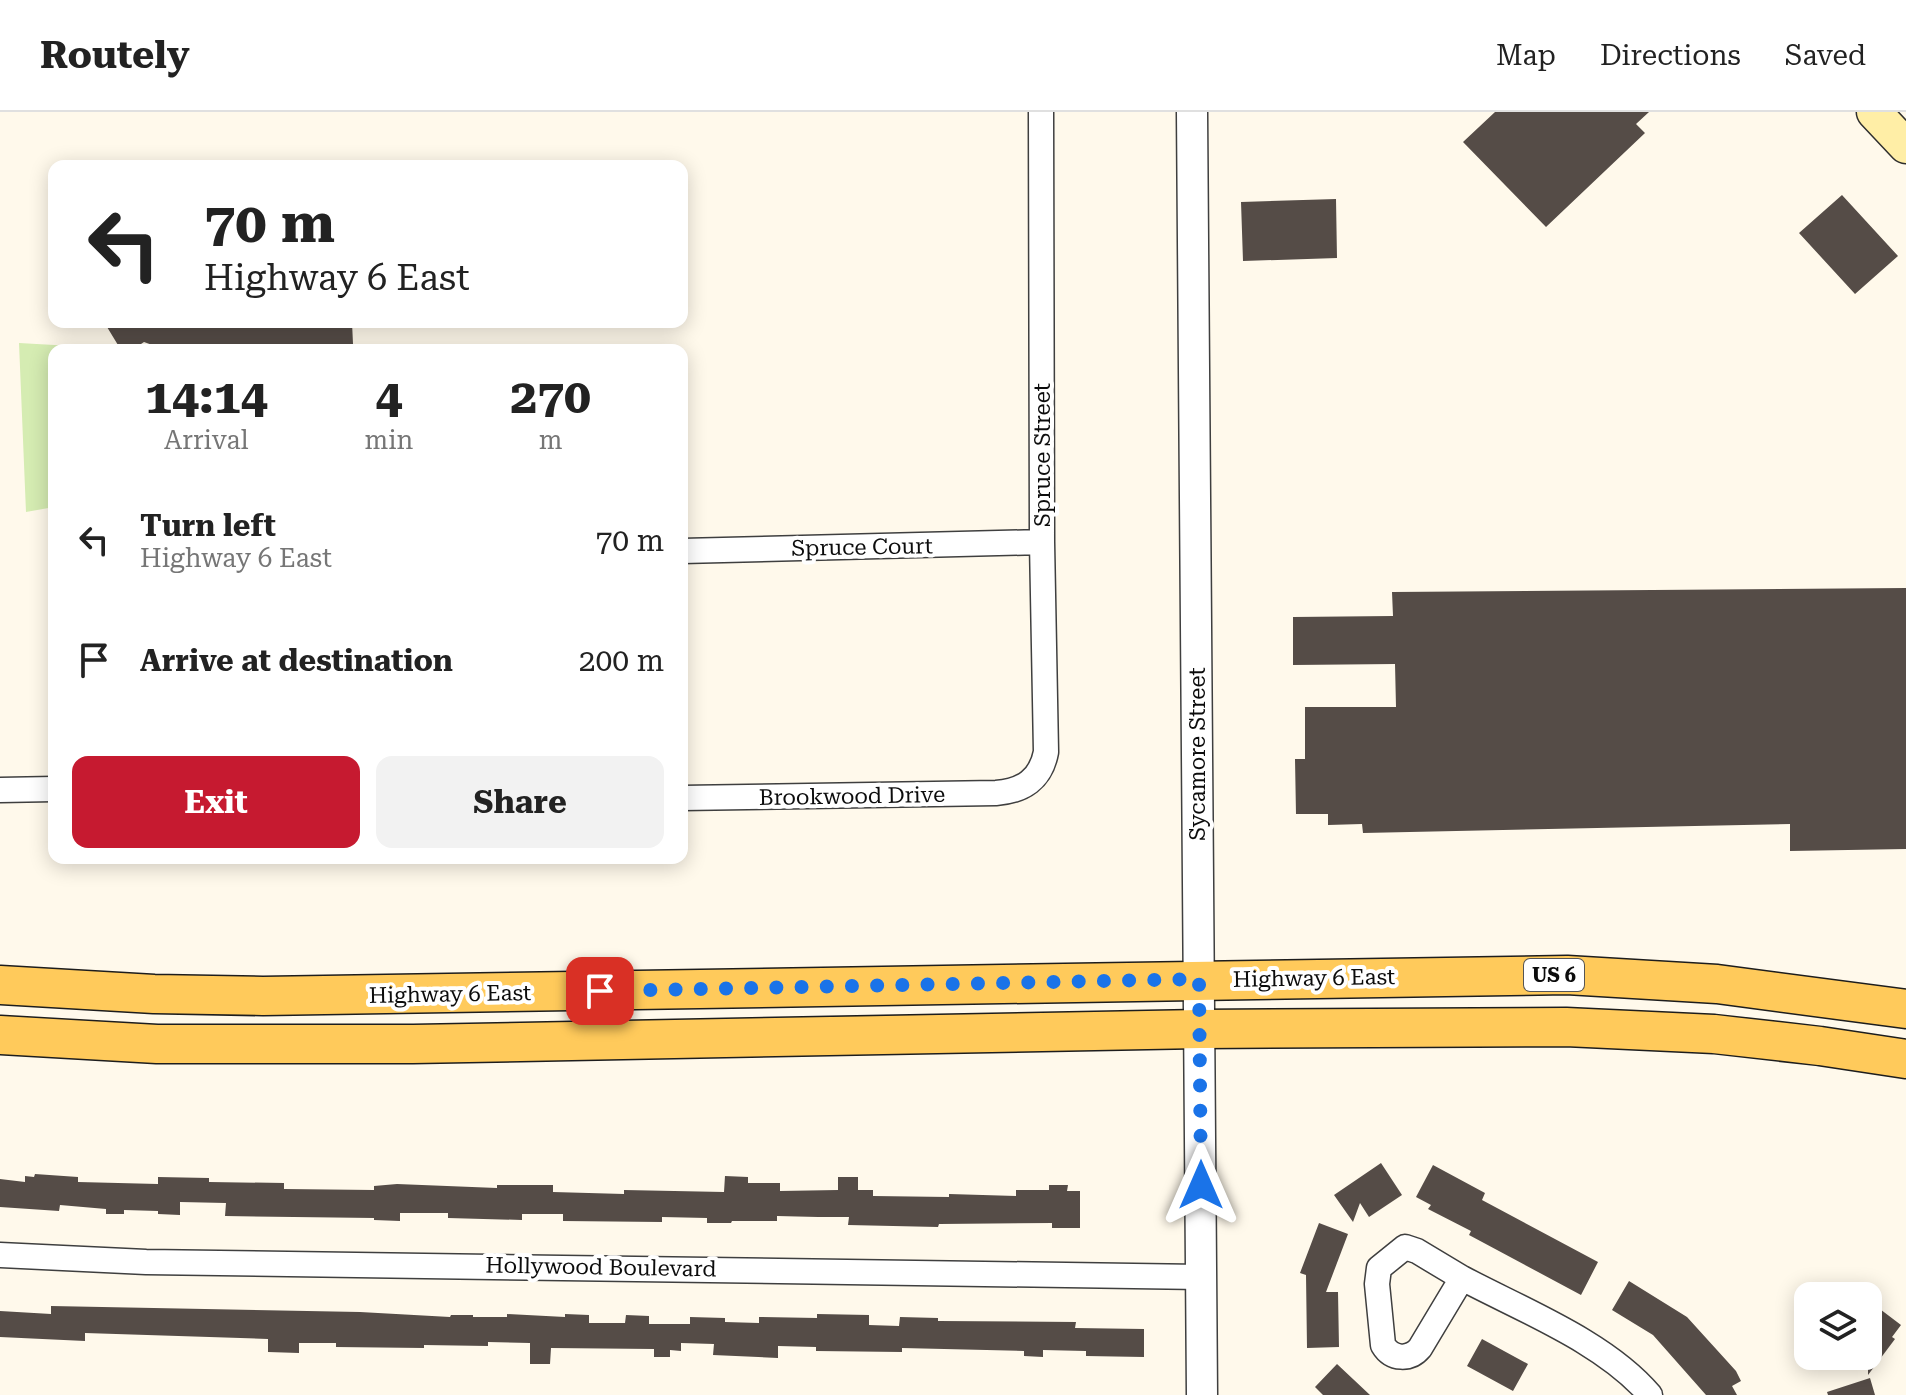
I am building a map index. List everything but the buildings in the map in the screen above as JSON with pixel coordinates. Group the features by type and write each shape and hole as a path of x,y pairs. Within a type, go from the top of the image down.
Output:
{"main road":[{"path":"1874,112 1906,146"},
{"name":"Highway 6 East","path":"0,985 154,994 278,996 1567,975 1717,984 1906,1009"},
{"path":"0,1035 157,1044 413,1044 1200,1029 1566,1027 1714,1034 1906,1059"}],"street":[{"name":"Spruce Street","path":"1022,787 1043,768 1046,752 1041,112"},
{"name":"Sycamore Street","path":"1192,112 1202,1395"},
{"name":"Spruce Court","path":"688,551 1042,542"},
{"name":"Brookwood Drive","path":"688,798 996,793 1022,787"},
{"path":"0,790 48,789"},
{"path":"1462,1278 1413,1356 1403,1358 1386,1351 1380,1327 1379,1268 1405,1247 1586,1344 1650,1395"},
{"name":"Hollywood Boulevard","path":"0,1255 146,1262 1201,1277"}],"green space":[{"path":"19,343 48,345 48,508 26,512"}],"route":[{"path":"600,991 1199,979 1201,1185"}]}
